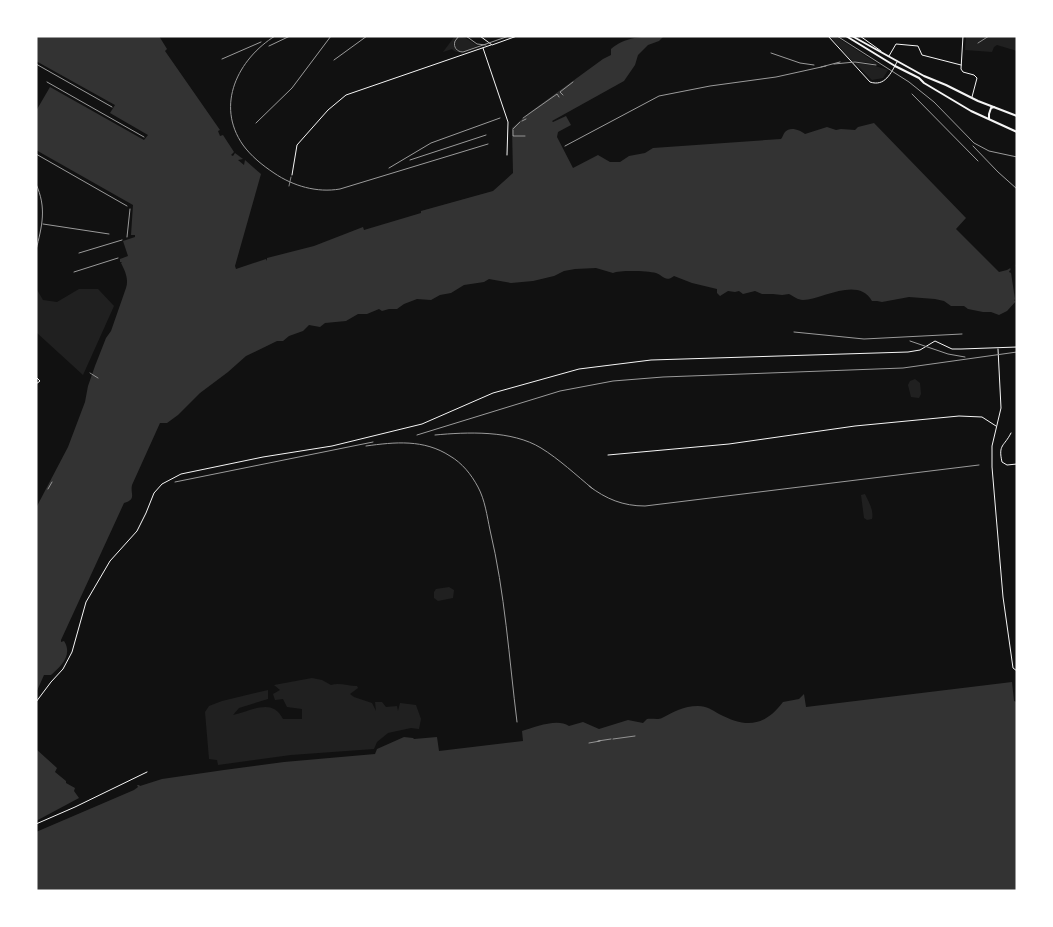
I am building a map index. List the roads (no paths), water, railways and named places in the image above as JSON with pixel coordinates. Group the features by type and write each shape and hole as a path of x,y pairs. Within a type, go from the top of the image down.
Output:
{"main road":[{"path":"846,36 894,66 919,78 924,83 971,111 1017,132"},
{"path":"852,36 924,76 1017,116"},
{"path":"989,119 991,108 994,107"}],"street":[{"path":"480,36 492,45"},
{"path":"289,186 297,145 328,110 346,95 517,36"},
{"path":"828,36 870,82 878,84 883,82 897,62"},
{"path":"860,36 868,39 883,54"},
{"path":"963,36 961,65 963,72 977,77 972,98"},
{"path":"978,43 989,36"},
{"path":"889,57 896,44 918,46 922,55 961,65"},
{"path":"482,48 508,122 507,155"},
{"path":"36,702 63,670 72,652 86,602 110,561 137,530 146,514 154,492 162,484 181,474 263,457 332,446 422,424 493,393 579,369 651,360 914,351 935,341 952,349 1017,347"},
{"path":"998,348 1001,402 992,446 992,467 999,559 1014,668 1017,671"},
{"path":"36,377 40,381 36,384"},
{"path":"608,455 729,444 855,426 954,417 982,417 996,426"},
{"path":"1011,433 1001,445 1001,460 1007,465 1017,464"},
{"path":"36,824 147,772"}],"tram line":[{"path":"459,36 455,41 455,47 461,52 509,36"},
{"path":"466,36 477,44 486,45"}],"railway":[{"path":"275,36 250,57 241,70 231,99 231,114 235,130 246,149 265,167 281,178 297,185 314,189 340,189 488,144"},
{"path":"269,46 290,36"},
{"path":"256,123 292,88 331,36"},
{"path":"334,60 367,36"},
{"path":"837,36 909,82 934,102 974,143 989,151 1017,157"},
{"path":"222,59 261,42"},
{"path":"771,53 800,63 814,65"},
{"path":"821,67 840,62"},
{"path":"834,64 855,62 876,65"},
{"path":"36,64 112,107"},
{"path":"565,146 659,96 710,86 776,77 826,66"},
{"path":"47,82 144,137"},
{"path":"912,94 978,161"},
{"path":"389,168 431,143 500,118"},
{"path":"410,160 486,135"},
{"path":"973,146 1017,189"},
{"path":"36,154 127,206"},
{"path":"36,184 42,209 42,225 36,250"},
{"path":"127,237 130,209"},
{"path":"43,224 109,234"},
{"path":"79,253 122,240"},
{"path":"74,272 118,258"},
{"path":"794,332 864,339 962,334"},
{"path":"910,341 948,354 965,357"},
{"path":"417,435 560,391 613,381 663,377 903,368 1017,352"},
{"path":"435,435 461,433 503,435 529,442 554,457 593,489"},
{"path":"175,482 373,442"},
{"path":"366,446 409,443 430,447 450,456 462,465 478,487 486,508 499,578 517,722"},
{"path":"589,486 615,501 629,505 645,506 979,465"}]}
